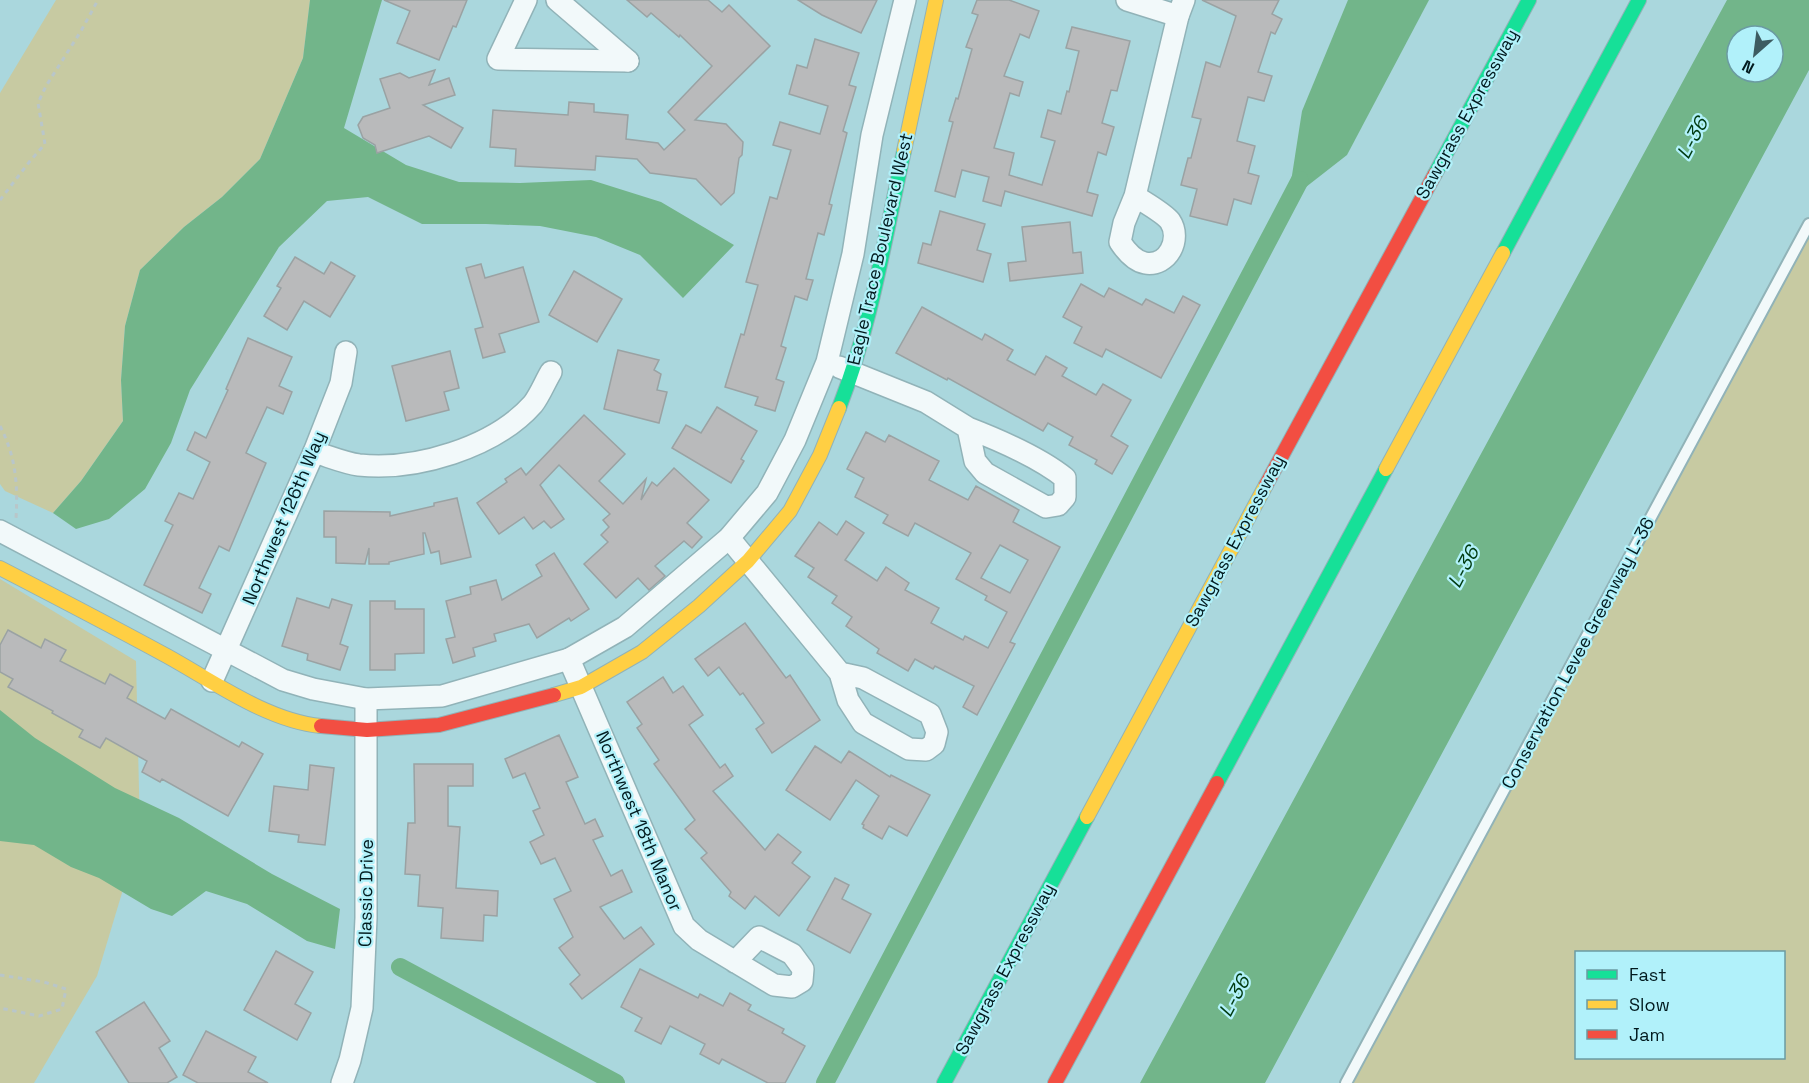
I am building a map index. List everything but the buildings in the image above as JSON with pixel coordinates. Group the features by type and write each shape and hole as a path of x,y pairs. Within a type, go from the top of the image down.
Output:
{"main road":[{"name":"Eagle Trace Boulevard West","path":"0,568 270,713 302,724 367,730 439,726 581,687 642,652 699,606 748,561 790,511 820,455 853,372 870,308 936,0"},
{"name":"Sawgrass Expressway","path":"944,1083 1529,0"},
{"path":"1055,1083 1639,0"}],"street":[{"path":"526,0 498,59 628,61 557,0"},
{"name":"Eagle Trace Boulevard West","path":"8,535 283,680 313,689 366,699 442,696 569,658 625,627 729,538 767,493 795,440 827,362 853,254 873,135 905,0"},
{"path":"1127,0 1181,8 1135,196"},
{"name":"Northwest 126th Way","path":"212,681 314,452 341,383 346,352"},
{"path":"827,362 926,402 968,428 1054,469 1065,478 1065,497 1058,505 1046,507 986,473 975,461 968,428"},
{"path":"314,452 355,465 386,467 423,462 457,451 496,433 521,416 534,402 551,372"},
{"path":"729,538 840,674 848,699 863,723 909,749 926,750 934,744 938,732 930,714 862,678 840,674"},
{"name":"Northwest 18th Manor","path":"569,658 684,926 699,940 735,962"},
{"name":"Classic Drive","path":"342,1083 350,1060 362,1008 366,918 366,699"}],"lane":[{"name":"Conservation Levee Greenway L-36","path":"1346,1083 1809,224"}],"path":[{"path":"0,200 45,144 38,103 98,0"},
{"path":"0,426 10,446 18,489 8,535"},
{"path":"0,975 44,982 66,989 62,1009 39,1016 0,1008"}],"shaded area":[{"path":"56,0 310,0 303,58 260,159 222,197 184,227 140,270 125,326 121,380 123,421 81,481 53,513 5,491 0,484 0,93"},
{"path":"1809,224 1809,1083 1346,1083"},
{"path":"0,579 136,661 140,833 97,976 34,1083 0,1083"}],"water":[{"path":"310,0 382,0 344,128 406,165 459,182 520,183 591,180 661,202 734,245 683,298 640,255 596,237 540,226 422,224 368,197 327,201 279,247 190,390 171,443 145,489 109,519 76,529 53,513 81,481 123,421 121,380 125,326 140,270 184,227 222,197 260,159 303,58"},
{"path":"1348,0 1429,0 1347,155 1288,201 1302,111"},
{"name":"L-36","path":"1727,0 1809,0 1809,70 1265,1083 1140,1083"},
{"path":"0,710 35,738 115,788 179,818 272,874 340,909 335,949 307,941 247,904 206,891 172,916 151,909 99,878 71,867 34,845 0,841"}],"waterway":[{"path":"825,1083 1300,180"},
{"path":"400,967 616,1083"}],"traffic: fast":[{"path":"1435,174 1529,0"},
{"path":"1503,253 1639,0"},
{"path":"839,408 869,313 904,151"},
{"path":"1217,783 1386,469"},
{"path":"944,1083 1087,817"}],"traffic: slow":[{"path":"904,151 936,0"},
{"path":"1386,469 1503,253"},
{"path":"554,695 581,687 642,652 699,606 748,561 790,511 820,455 839,408"},
{"path":"1087,817 1266,485"},
{"path":"0,568 261,709 301,723 321,726"}],"traffic: jam":[{"path":"1266,485 1435,174"},
{"path":"321,726 367,730 439,725 554,695"},
{"path":"1055,1083 1217,783"}]}
